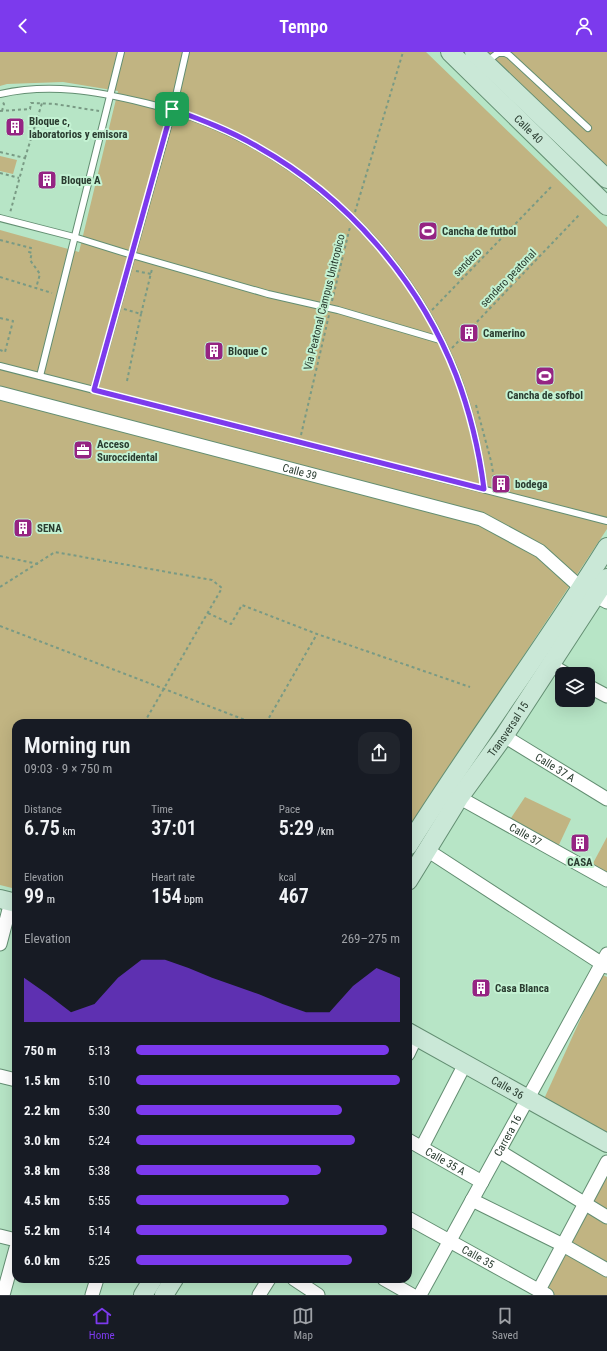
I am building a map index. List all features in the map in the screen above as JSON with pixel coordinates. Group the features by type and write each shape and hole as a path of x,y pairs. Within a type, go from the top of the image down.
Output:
{"street":[{"name":"Calle 40","path":"450,52 607,206"},
{"name":"Calle 40","path":"479,58 607,179"},
{"name":"Calle 39","path":"0,393 481,520 540,551 595,595"},
{"name":"Transversal 15","path":"412,874 459,798 504,736 595,595 607,546"},
{"name":"Transversal 15","path":"412,840 444,789 607,578"},
{"path":"551,665 555,667"},
{"path":"595,690 607,696"},
{"name":"Calle 37 A","path":"504,736 607,799"},
{"name":"Calle 37","path":"444,789 607,880"},
{"path":"427,850 605,961"},
{"path":"0,944 9,902"},
{"name":"Carrera 16","path":"420,1295 605,961"},
{"name":"Calle 36","path":"412,1035 607,1143"},
{"path":"422,1147 465,1064"},
{"path":"0,1076 12,1079"},
{"name":"Calle 35 A","path":"412,1142 482,1182"},
{"path":"499,1151 607,1217"},
{"path":"543,1293 563,1245 607,1162"},
{"path":"472,1200 563,1245 607,1270"},
{"name":"Calle 35","path":"412,1220 543,1293"},
{"path":"0,1236 12,1239"},
{"path":"3,1295 12,1262"},
{"path":"92,1295 96,1283"},
{"path":"143,1295 150,1283"},
{"path":"164,1295 172,1283"},
{"path":"259,1295 266,1283"},
{"path":"300,1283 318,1295"},
{"path":"391,1283 412,1295"}],"lane":[{"path":"40,376 109,94 121,52"},
{"path":"94,390 172,109 186,52"},
{"path":"479,58 492,56 498,53 506,53 588,128"},
{"path":"0,96 20,91 56,88 74,89 109,94 172,109 217,126 272,155 318,187 353,218 369,235 399,272 427,315 447,353 471,420 478,450 484,489"},
{"path":"2,216 154,262 268,294 330,308 440,340"},
{"path":"0,366 607,521"}],"path":[{"name":"Via Peatonal Campus Unitropico","path":"300,442 330,308 353,218 403,52"},
{"path":"0,96 4,104 1,111 30,109 31,103 42,103 101,112"},
{"path":"2,216 10,215 25,158 42,103"},
{"path":"0,152 25,158"},
{"path":"0,173 20,178"},
{"name":"sendero","path":"427,315 551,187"},
{"name":"sendero peatonal","path":"447,353 580,214"},
{"path":"0,240 31,248 30,252 32,253 30,260 40,274 36,288"},
{"path":"126,381 154,262"},
{"path":"128,270 151,274"},
{"path":"0,277 59,295"},
{"path":"117,308 141,314"},
{"path":"0,318 13,321 6,352 0,350"},
{"path":"0,587 55,552 212,580 222,588 146,719"},
{"path":"0,556 38,564"},
{"path":"208,613 231,624 242,605 317,634 470,687"},
{"path":"0,626 242,719"},
{"path":"268,719 317,634"}],"shaded area":[{"path":"0,52 426,52 607,227 607,529 412,825 412,719 12,719 12,888 0,885 0,230 79,252 118,91 63,82 7,84 0,86"},
{"path":"483,52 607,52 607,172"},
{"path":"0,156 17,160 13,174 0,171"},
{"path":"525,797 571,819 557,849 509,821"},
{"path":"607,837 607,875 591,867"},
{"path":"601,974 607,977 607,1133 544,1099"},
{"path":"607,1172 607,1295 542,1295"}],"place":[{"name":"Bloque c, laboratorios y emisora","path":"15,127"},
{"name":"Bloque A","path":"47,180"},
{"name":"Cancha de futbol","path":"428,231"},
{"name":"Camerino","path":"469,333"},
{"name":"Bloque C","path":"214,351"},
{"name":"Cancha de sofbol","path":"545,376"},
{"name":"Acceso Suroccidental","path":"83,450"},
{"name":"bodega","path":"501,484"},
{"name":"SENA","path":"23,528"},
{"name":"CASA","path":"580,843"},
{"name":"Casa Blanca","path":"481,988"}],"route":[{"path":"172,109 217,126 279,159 318,187 353,218 384,253 399,272 425,311 447,353 471,420 481,466 484,489 94,390 172,109"}]}
